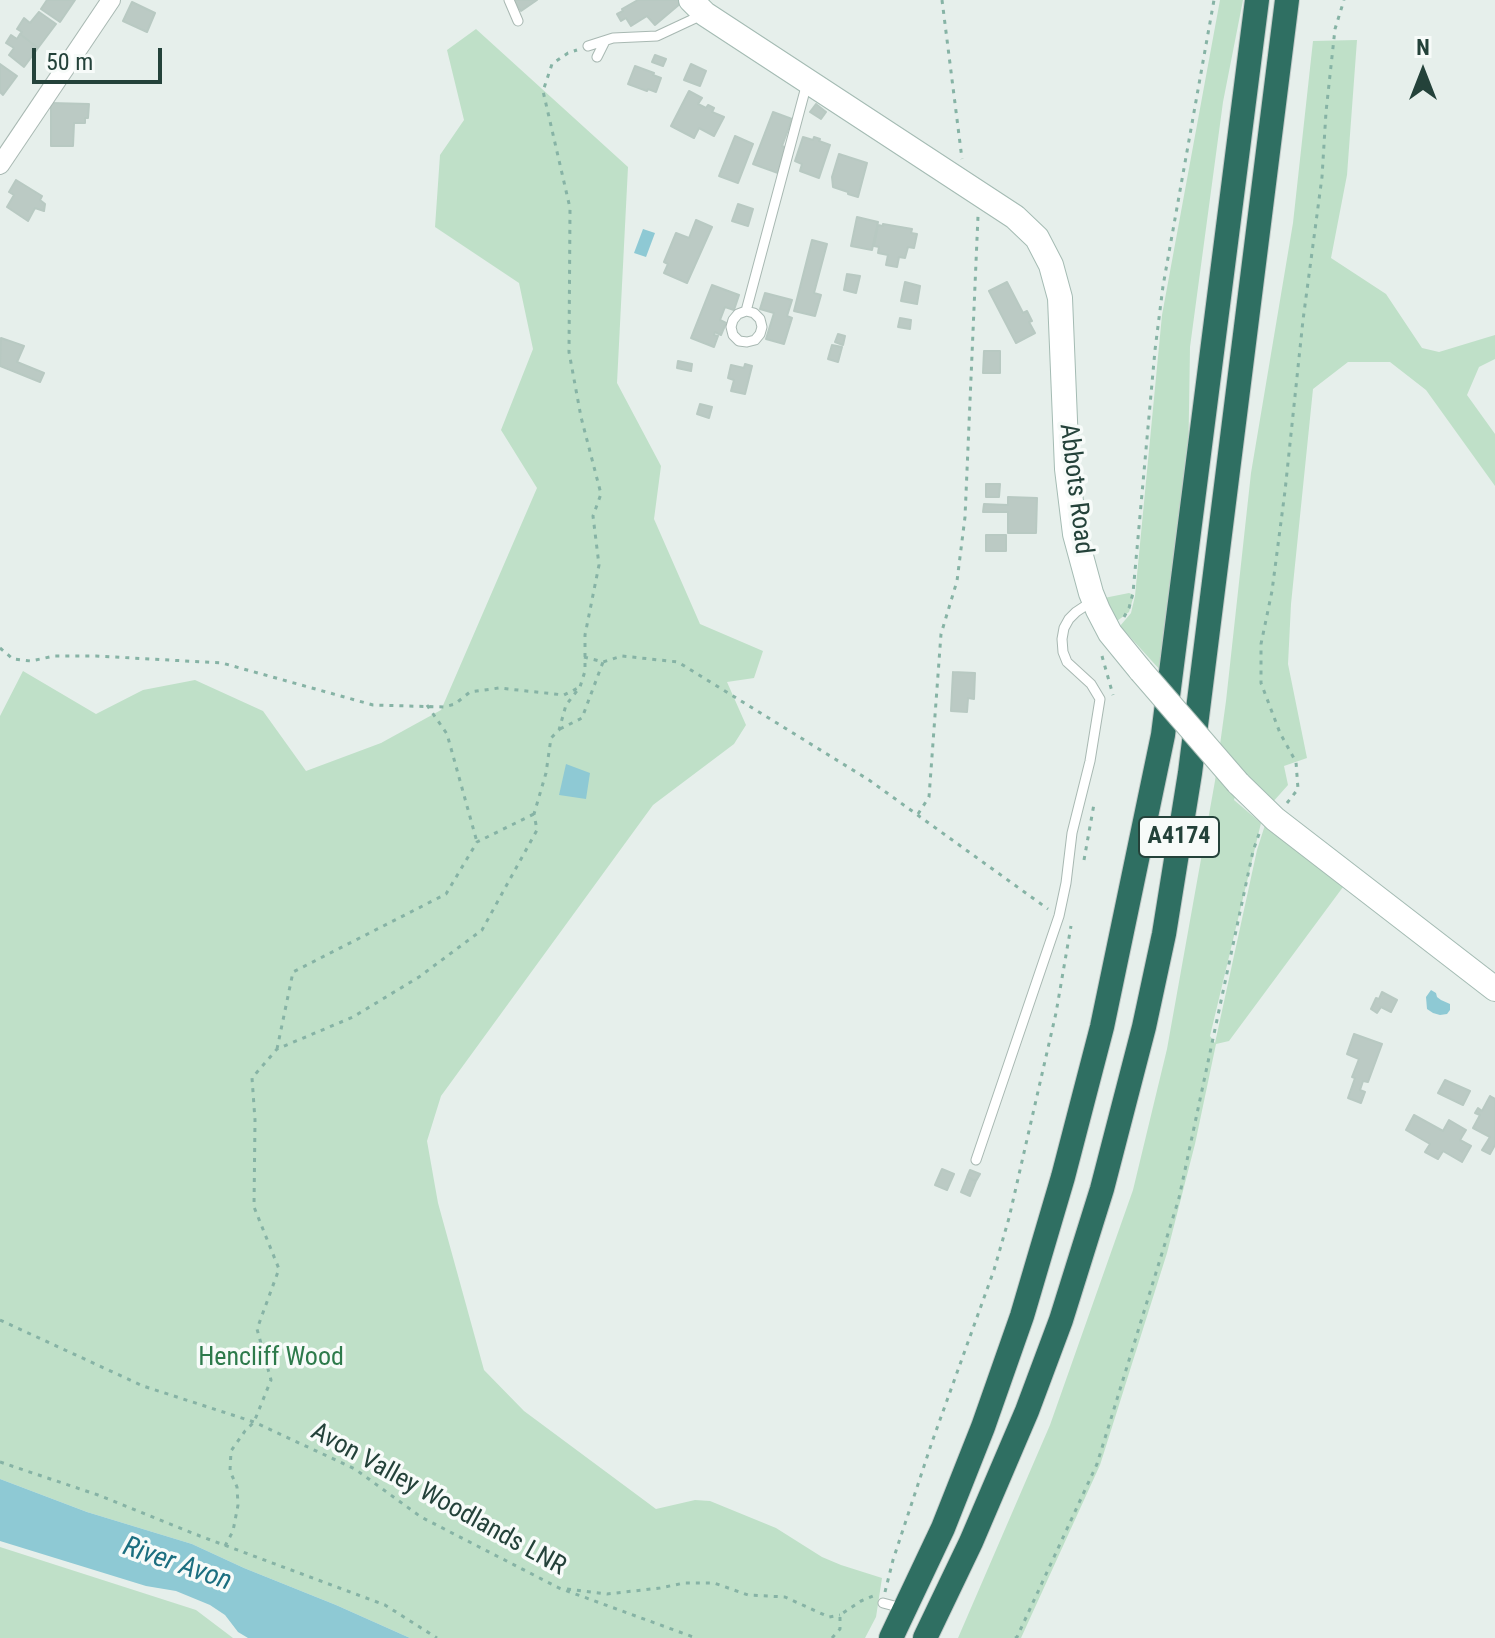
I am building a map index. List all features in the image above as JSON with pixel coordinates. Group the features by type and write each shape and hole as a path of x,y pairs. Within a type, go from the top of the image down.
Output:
{"highway":[{"name":"A4174","path":"891,1638 891,1602 954,1499 1022,1316 1063,1177 1102,1027 1163,735 1257,0"},
{"name":"A4174","path":"925,1638 971,1542 1027,1411 1061,1320 1102,1189 1144,1027 1164,934 1190,773 1287,0"}],"street":[{"path":"0,165 111,0"},
{"name":"Abbots Road","path":"698,7 1015,217 1037,238 1051,265 1060,298 1067,469 1075,534 1094,601 1110,633 1238,783 1271,816 1495,989"}],"lane":[{"path":"509,0 518,21"},
{"path":"588,46 613,38 657,36 698,7"},
{"path":"597,57 605,41"},
{"path":"746,311 808,81"},
{"path":"976,1160 1059,916 1072,833 1090,761 1100,699 1091,684 1067,662 1062,639 1069,619 1094,601"}],"path":[{"path":"918,814 929,797 941,634 957,581 965,517 970,188 963,167 942,0"},
{"path":"1015,1638 1097,1464 1179,1198 1253,851 1271,816 1298,789 1296,762 1280,733 1261,683 1261,644 1272,591 1285,491 1322,177 1335,29 1344,0"},
{"path":"559,730 566,705 580,687 585,671 585,635 599,565 593,516 601,494 581,417 569,352 570,208 543,91 552,64 568,53 588,46"},
{"path":"0,648 13,659 31,661 54,656 96,656 222,663 373,705 444,707 455,704 470,692 499,688 564,695 580,687"},
{"path":"586,658 603,662 622,656 678,662 869,780 1059,916"},
{"path":"225,1546 233,1531 238,1505 237,1487 230,1471 231,1451 254,1422 271,1380 257,1329 279,1269 254,1207 252,1078 277,1049 353,1017 419,977 482,930 537,830 534,814 546,773 551,738 582,718 603,662"},
{"path":"427,705 447,734 477,842"},
{"path":"277,1049 293,972 446,894 477,842 534,814"},
{"name":"Avon Valley Woodlands LNR","path":"0,1320 143,1386 254,1422 355,1469 421,1517 559,1588 696,1638"},
{"path":"0,1462 98,1495 385,1605 437,1638"},
{"path":"559,1588 607,1594 684,1583 714,1583 748,1595 785,1597 829,1617 840,1615 877,1594 891,1602"},
{"path":"832,1638 840,1629 840,1615"}],"green space":[{"path":"1220,0 1243,0 1223,102 1190,347 1188,472 1161,671 1120,626 1131,613 1135,596 1162,315"},
{"name":"Hencliff Wood","path":"476,29 628,167 617,383 661,466 654,519 700,624 763,651 754,678 727,682 746,725 734,744 653,805 441,1096 427,1141 438,1203 484,1370 524,1411 656,1509 695,1500 710,1501 776,1528 822,1557 882,1578 876,1617 865,1638 410,1638 192,1544 87,1512 0,1479 0,716 23,671 96,714 143,690 195,680 263,711 306,771 381,743 441,710 537,488 501,430 533,349 519,283 435,227 440,155 464,120 447,50"},
{"path":"1357,40 1347,175 1331,258 1386,294 1422,348 1439,352 1495,335 1495,359 1479,367 1467,395 1495,434 1495,486 1426,390 1390,362 1348,362 1313,389 1291,604 1288,664 1307,758 1284,766 1288,785 1272,803 1241,775 1234,800 1261,823 1210,1036 1215,1043 1265,825 1343,887 1229,1041 1216,1044 1167,1253 1100,1465 1021,1638 958,1638 1050,1425 1133,1190 1167,1049 1215,781 1251,473 1293,223 1313,41"},
{"path":"1129,593 1134,595 1129,612 1117,621 1104,598"},
{"path":"0,1547 196,1610 233,1638 0,1638"}],"water":[{"path":"643,229 655,233 646,257 634,253"},
{"path":"566,764 590,773 586,799 559,795"},
{"path":"1431,990 1450,1004 1447,1014 1440,1015 1427,1009 1426,997"},
{"name":"River Avon","path":"0,1479 87,1512 192,1544 410,1638 248,1638 210,1605 176,1591 146,1586 0,1541"}],"building":[{"path":"47,0 75,0 60,22 41,9"},
{"path":"513,0 537,0 521,11"},
{"path":"638,0 678,0 681,3 655,25 647,16 631,26 626,18 621,21 617,14"},
{"path":"132,2 155,13 147,32 123,21"},
{"path":"39,12 56,24 38,48 17,29 24,18 30,23"},
{"path":"20,34 38,48 24,67 9,55 14,48 6,43 11,35 17,39"},
{"path":"655,55 666,59 663,66 652,62"},
{"path":"0,64 17,76 3,95 0,92"},
{"path":"691,64 706,71 700,86 684,80"},
{"path":"635,66 661,78 656,92 628,84"},
{"path":"689,91 702,98 698,104 714,108 712,112 724,117 714,136 699,128 694,138 671,126"},
{"path":"51,103 89,104 85,123 74,123 73,146 51,146"},
{"path":"816,104 826,112 821,119 810,112"},
{"path":"773,112 792,119 782,146 787,148 778,173 753,164"},
{"path":"735,136 753,144 738,183 719,176"},
{"path":"803,137 813,140 814,137 830,145 819,178 800,171 802,164 795,161"},
{"path":"839,154 867,163 858,197 833,187 832,177"},
{"path":"16,180 42,196 40,200 45,204 44,211 35,208 28,221 7,207 14,195 9,192"},
{"path":"738,204 753,209 748,226 732,221"},
{"path":"857,217 878,222 872,250 851,246"},
{"path":"696,220 712,227 687,283 664,273 668,264 664,262 676,233 689,238"},
{"path":"878,225 912,229 911,233 917,234 914,248 908,247 905,258 899,257 897,267 886,265 888,255 878,253 879,247 874,246"},
{"path":"812,240 827,244 814,293 821,295 815,316 794,311"},
{"path":"847,274 860,276 856,293 844,290"},
{"path":"905,282 920,286 917,304 901,301"},
{"path":"1007,282 1023,313 1027,311 1035,333 1016,343 989,291"},
{"path":"712,285 739,295 734,310 725,307 720,320 726,323 721,335 715,332 714,335 718,336 714,347 691,338"},
{"path":"765,293 792,300 787,316 792,318 784,344 766,339 774,313 760,309"},
{"path":"900,318 911,320 910,329 898,327"},
{"path":"838,334 845,336 843,345 835,342"},
{"path":"1,338 24,346 17,362 44,373 40,382 0,366"},
{"path":"832,345 842,347 838,362 828,359"},
{"path":"984,351 1000,351 1000,373 983,373"},
{"path":"678,361 692,364 691,371 677,368"},
{"path":"745,364 752,366 745,394 731,391 734,380 728,378 731,365 744,368"},
{"path":"700,404 712,407 709,418 697,414"},
{"path":"986,484 1000,484 999,497 986,497"},
{"path":"1008,497 1037,498 1036,533 1008,533 1008,512 983,512 984,504 1008,505"},
{"path":"986,535 1006,535 1006,551 986,551"},
{"path":"953,672 975,673 974,699 968,698 967,712 951,711"},
{"path":"1382,992 1397,1000 1391,1012 1381,1007 1377,1013 1371,1009"},
{"path":"1354,1034 1382,1044 1368,1082 1363,1081 1360,1090 1365,1092 1361,1103 1348,1098 1359,1059 1347,1054"},
{"path":"1445,1080 1470,1091 1463,1105 1438,1093"},
{"path":"1490,1096 1495,1099 1495,1145 1490,1154 1482,1150 1490,1137 1473,1128 1480,1115 1475,1113 1478,1108 1482,1111"},
{"path":"1414,1115 1443,1131 1449,1120 1466,1130 1460,1140 1471,1146 1462,1162 1443,1151 1438,1159 1425,1152 1430,1144 1406,1130"},
{"path":"942,1169 954,1174 947,1190 935,1185"},
{"path":"970,1170 980,1174 976,1181 967,1177"},
{"path":"967,1177 976,1181 970,1196 961,1192"}]}
